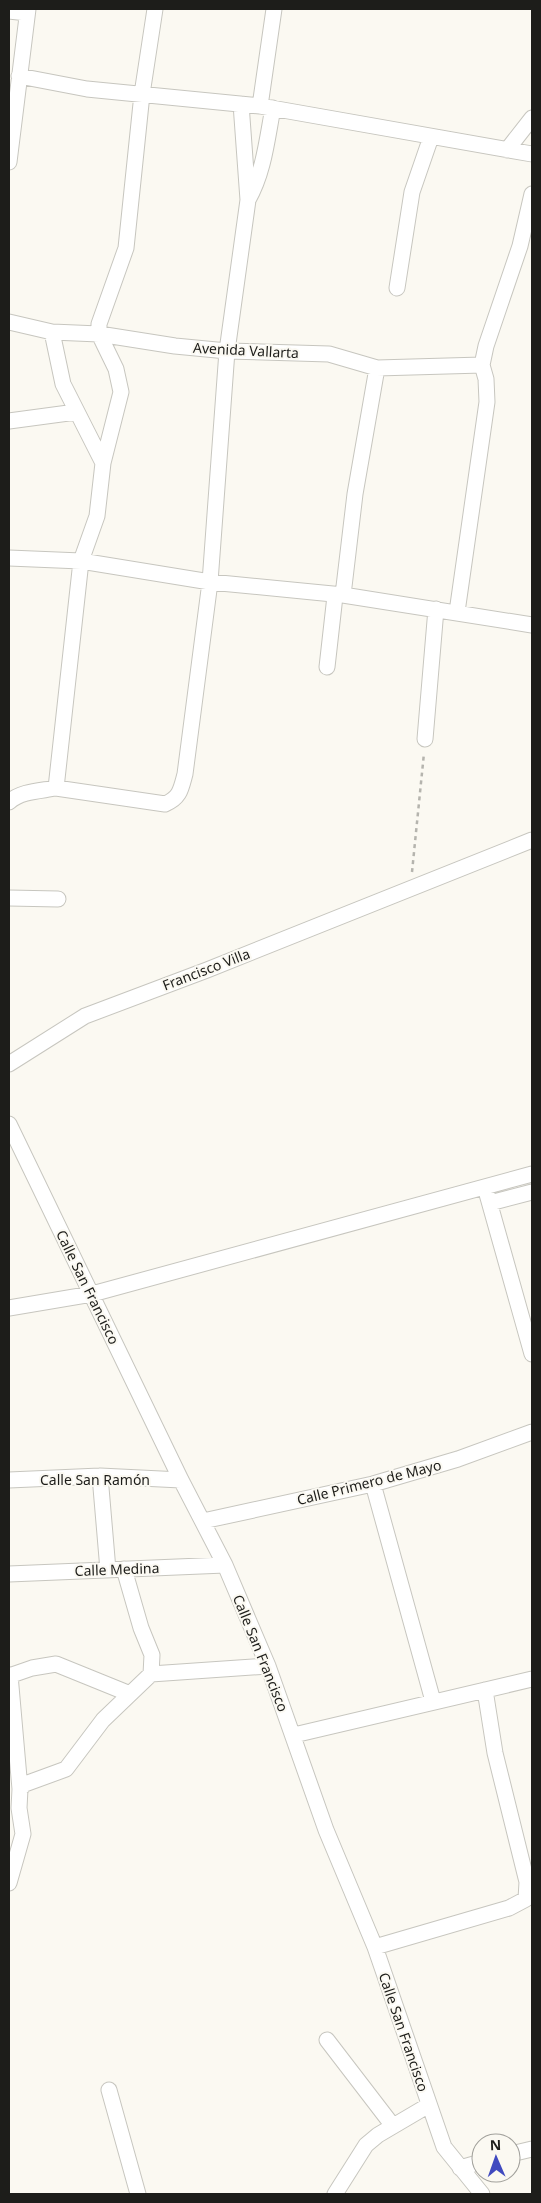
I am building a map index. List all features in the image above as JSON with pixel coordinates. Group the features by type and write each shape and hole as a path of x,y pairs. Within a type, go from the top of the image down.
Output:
{"street":[{"path":"56,788 81,561 97,516 103,463 121,392 116,369 99,334 100,318 127,243 142,94 155,9"},
{"path":"248,200 256,185 262,166 274,9"},
{"path":"9,11 27,11 9,162"},
{"path":"19,76 87,89 266,107 532,154"},
{"path":"9,802 27,793 56,788 165,804 175,800 179,794 185,774 210,582 227,351 248,200 241,104"},
{"path":"507,150 532,118"},
{"path":"397,288 412,192 432,137"},
{"path":"457,612 487,402 486,379 482,365 486,346 520,246 532,194"},
{"name":"Avenida Vallarta","path":"9,322 52,332 99,334 175,346 227,351 329,354 377,368 482,365"},
{"path":"52,332 63,384 103,463"},
{"path":"327,667 377,368"},
{"path":"9,421 76,412"},
{"path":"9,558 81,561 210,582 339,596 457,612 532,625"},
{"path":"425,739 436,609"},
{"name":"Francisco Villa","path":"9,1064 85,1016 207,970 532,840"},
{"path":"9,898 58,899"},
{"name":"Calle San Francisco","path":"9,1124 181,1480 225,1564 268,1666 294,1735 326,1830 375,1947 444,2147 482,2194"},
{"path":"9,1308 92,1294 532,1174"},
{"path":"485,1187 532,1354"},
{"path":"490,1203 532,1192"},
{"name":"Calle Primero de Mayo","path":"203,1521 372,1484 458,1459 532,1432"},
{"path":"100,1476 108,1570"},
{"name":"Calle San Ramón","path":"9,1480 100,1476 181,1480"},
{"path":"372,1484 434,1701"},
{"name":"Calle Medina","path":"9,1574 225,1564"},
{"path":"124,1569 141,1628 152,1655 151,1674"},
{"path":"9,1883 24,1834 20,1808 10,1675 32,1668 56,1664 130,1694"},
{"path":"20,1789 25,1784 66,1769 103,1720 151,1674 268,1666"},
{"path":"294,1735 532,1679"},
{"path":"375,1947 529,1901 529,1876 493,1743 485,1690"},
{"path":"328,2040 394,2126"},
{"path":"109,2090 138,2194"},
{"path":"335,2194 366,2145 430,2105"},
{"path":"460,2168 471,2165"}],"path":[{"path":"411,888 425,739"}]}
